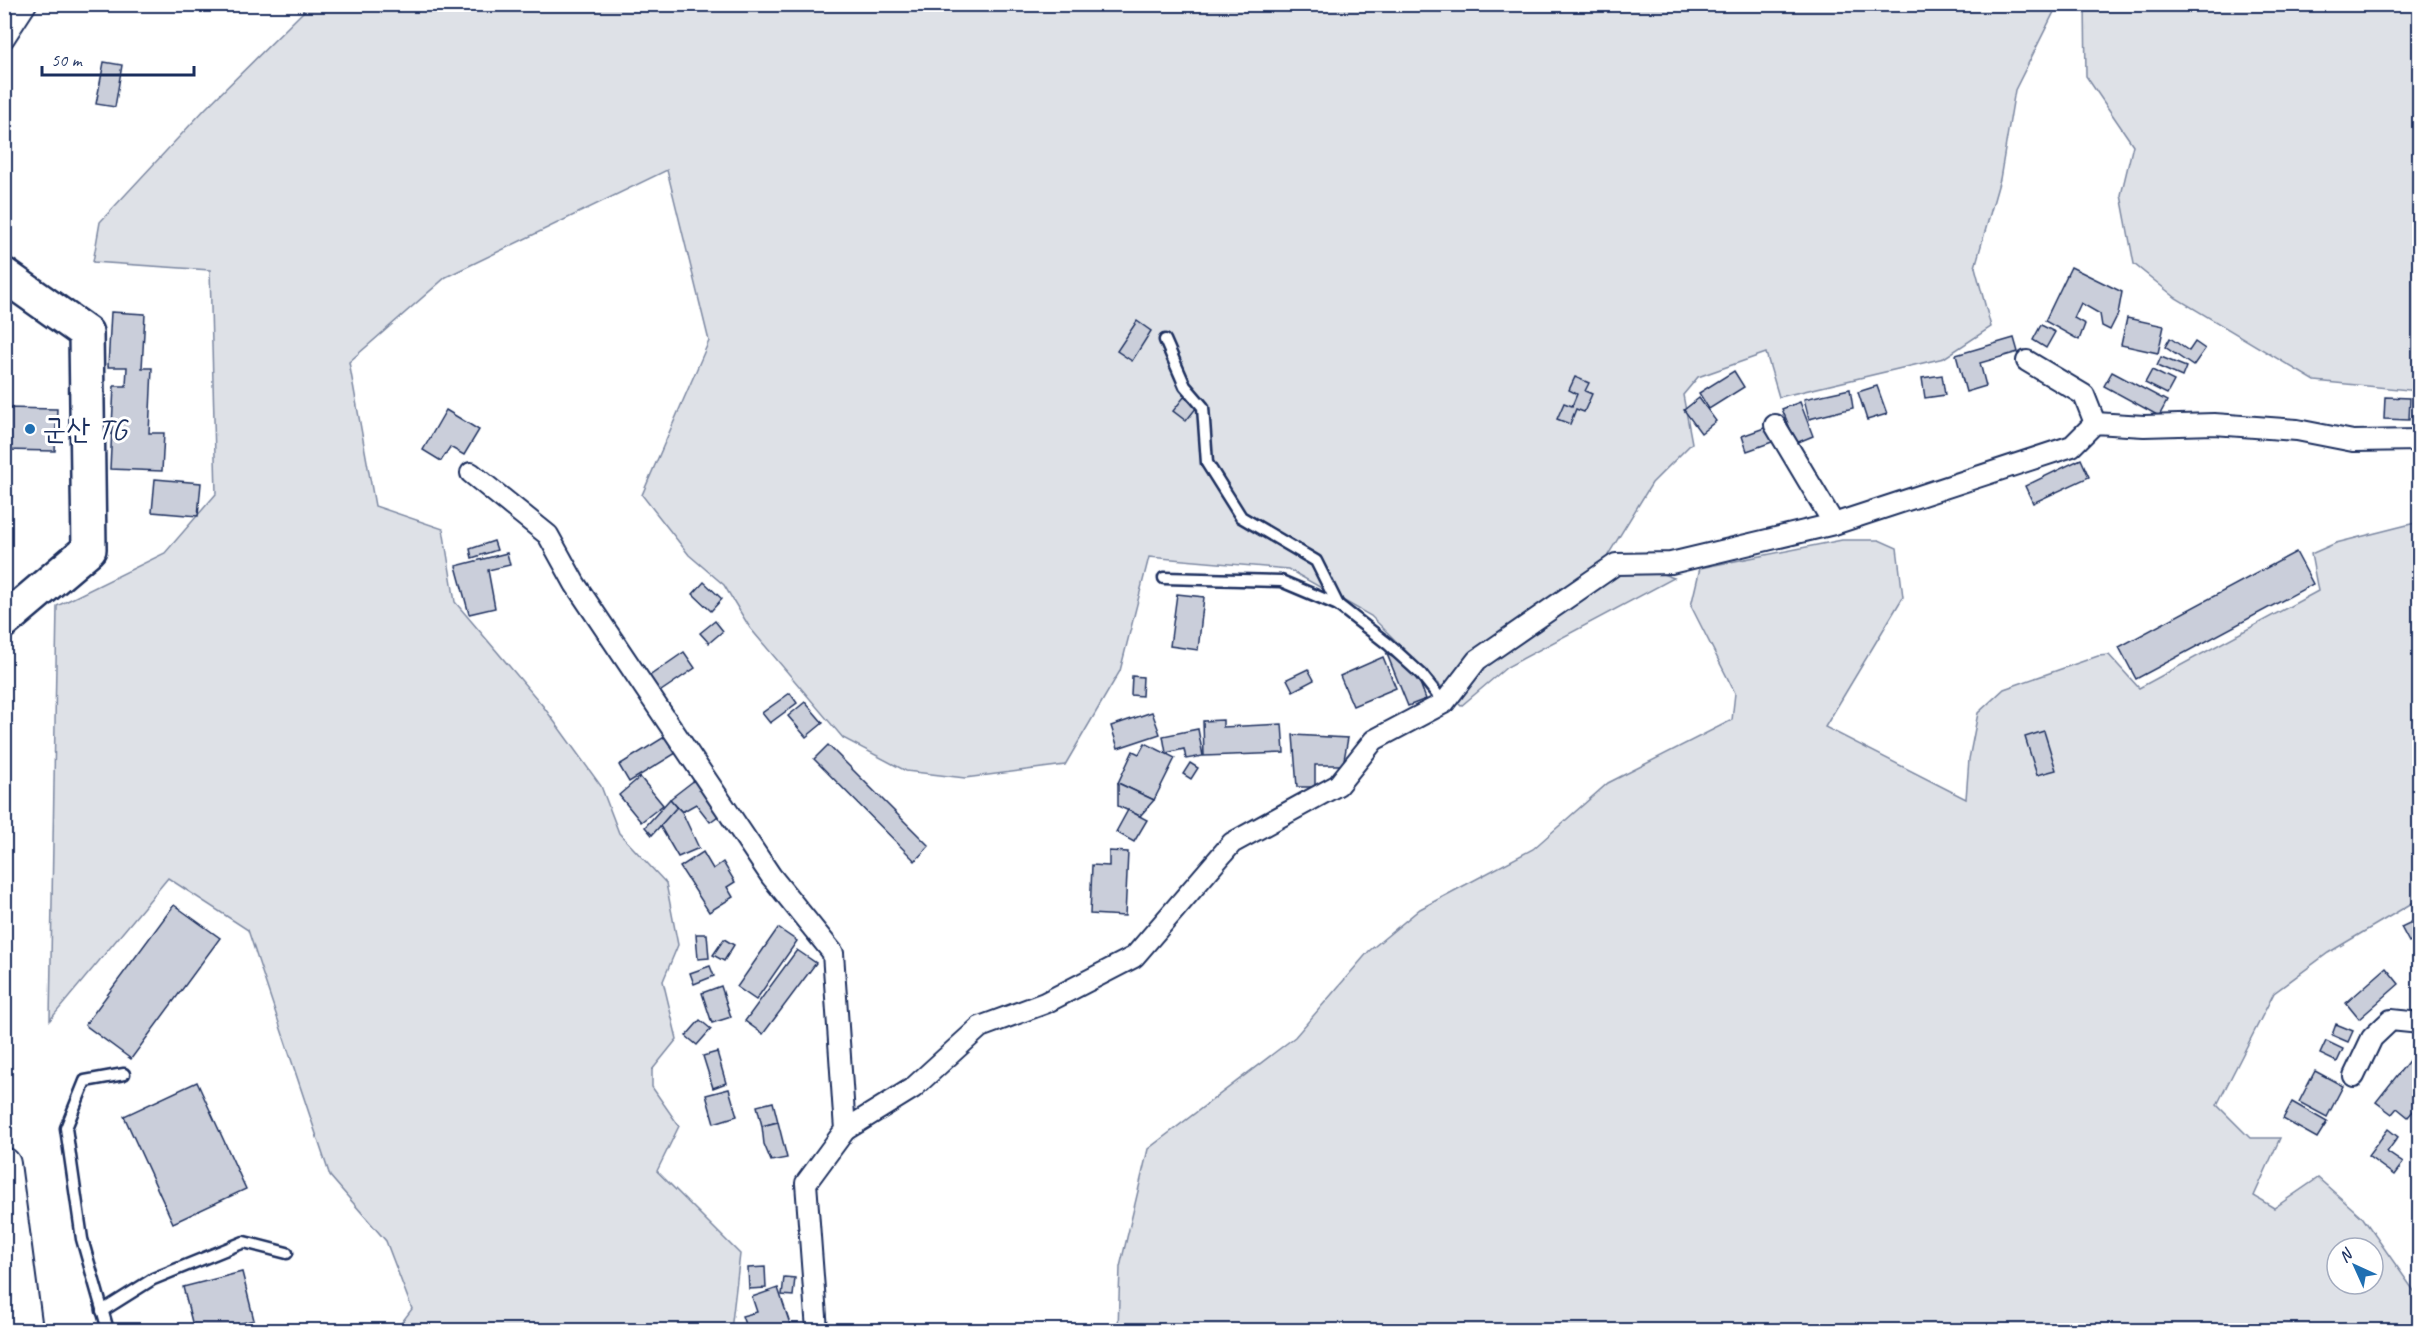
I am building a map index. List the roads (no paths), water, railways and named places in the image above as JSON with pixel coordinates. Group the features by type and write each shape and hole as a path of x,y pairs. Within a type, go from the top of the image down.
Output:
{"highway":[{"path":"4,275 86,333 89,549 4,621"}],"main road":[{"path":"4,1164 26,1330"}],"street":[{"path":"4,38 26,4"},
{"path":"2027,361 2084,395 2096,423"},
{"path":"817,1330 806,1183 845,1130 913,1088 980,1027 1045,1004 1134,957 1232,843 1338,785 1374,740 1444,703 1477,660 1616,564 1671,563 1834,524 2072,446 2096,423 2144,426 2214,424 2297,430 2353,441 2420,440"},
{"path":"1775,425 1834,524"},
{"path":"471,473 548,535 575,584 771,876 833,953 845,1130"},
{"path":"2354,1076 2372,1038 2391,1020 2420,1023"}],"lane":[{"path":"1165,340 1185,386 1203,407 1207,463 1241,517 1316,561 1338,605"},
{"path":"1164,578 1281,581 1338,605 1388,644 1420,674 1444,703"},
{"path":"108,1330 82,1239 66,1128 85,1081 124,1074"},
{"path":"102,1311 153,1279 244,1242 286,1253"}],"place":[{"name":"군산 TG","path":"30,429"}]}
